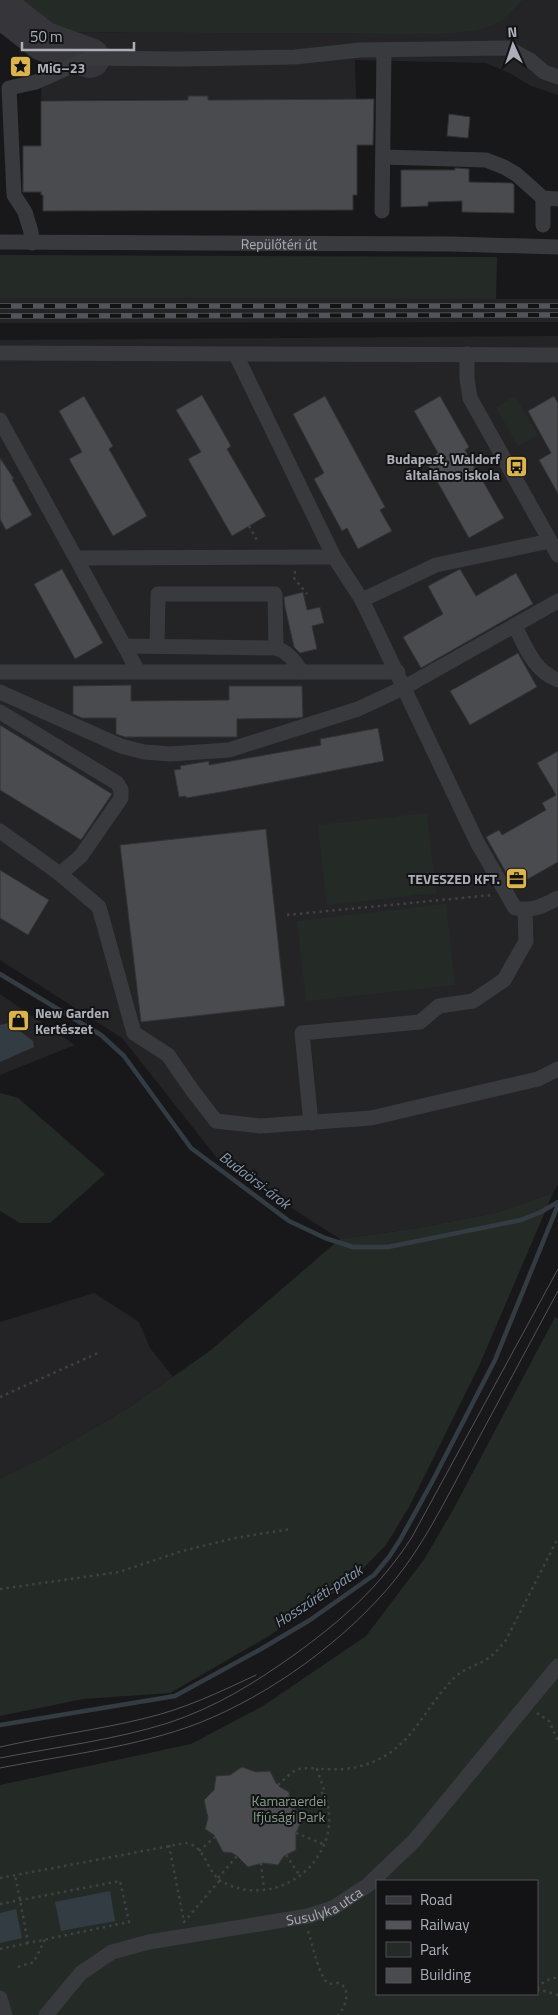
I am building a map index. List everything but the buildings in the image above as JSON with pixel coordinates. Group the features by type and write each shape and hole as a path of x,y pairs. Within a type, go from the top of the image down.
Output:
{"street":[{"path":"32,243 25,212 14,195 4,90 36,82 90,58 295,57 361,50 508,48 530,60 544,72 558,77"},
{"path":"382,211 384,50"},
{"path":"383,157 486,160 516,174 543,198 558,198"},
{"path":"543,198 543,225"},
{"name":"Repülőtéri út","path":"0,242 441,244 558,247"},
{"path":"0,353 558,355"},
{"path":"467,354 467,380 470,398 558,555"},
{"path":"236,355 334,557 362,600 398,672 477,842 505,894 515,908 526,911 538,908 558,898"},
{"path":"0,420 138,671"},
{"path":"362,600 436,565 550,541"},
{"path":"77,558 334,557"},
{"path":"157,646 158,594 275,594 276,648"},
{"path":"0,692 121,746 144,752 170,754 229,750 358,709 405,687 558,602"},
{"path":"515,626 534,662 542,671 558,680"},
{"path":"124,646 276,648 285,651 292,657 301,672"},
{"path":"0,672 398,672"},
{"path":"0,712 117,783 121,790 121,798 81,856 60,874"},
{"path":"0,831 60,874 99,907 134,1033 168,1056 216,1121 260,1126 372,1118 538,1078 558,1070"},
{"path":"311,1123 302,1033 420,1022 439,1006 473,1001 504,980 526,941 526,911"},
{"name":"Susulyka utca","path":"46,2015 81,1973 112,1952 149,1942 304,1917 334,1908 379,1877 414,1841 558,1666"},
{"path":"0,1998 5,2015"}],"path":[{"path":"295,557 294,578 307,594"},
{"path":"286,915 505,894"},
{"path":"0,1397 98,1353"},
{"path":"0,1589 119,1572 182,1551 235,1538 291,1529"},
{"path":"278,1785 296,1769 350,1768 387,1756 402,1744 455,1676 470,1666 486,1659 498,1650 506,1640 558,1538"},
{"path":"526,1705 549,1721 558,1741"},
{"path":"0,1878 186,1843 196,1847 219,1879 250,1890 264,1890 282,1886 300,1876 317,1857 324,1844 330,1815 317,1770"},
{"path":"293,1810 324,1792"},
{"path":"296,1834 324,1844"},
{"path":"199,1851 215,1837"},
{"path":"169,1845 184,1922 237,1856"},
{"path":"286,1855 300,1876"},
{"path":"261,1863 264,1890"},
{"path":"15,1875 28,1943"},
{"path":"0,1904 120,1881 129,1922 0,1949"},
{"path":"304,1917 321,1974 327,1983 338,1983 345,1987 347,1995 344,2008 338,2015"},
{"path":"18,1967 34,1962 45,1939"},
{"path":"538,1988 546,1981 558,1977"},
{"path":"538,1989 558,1995"}],"shaded area":[{"path":"523,0 558,0 558,95 531,86 511,74 486,63 355,60 356,99 41,100 43,32 414,34 452,32 481,28 508,15"},
{"path":"0,298 558,299 558,322 0,323"},
{"path":"558,336 558,1185 553,1193 499,1212 418,1228 340,1239 221,1163 122,1038 0,960 0,340"},
{"name":"New Garden Kertészet","path":"0,994 75,1045 0,1075"},
{"path":"9,1023 33,1041 34,1047 0,1062 0,1025"},
{"path":"94,1293 139,1322 150,1348 173,1377 130,1407 41,1459 0,1478 0,1322"},
{"path":"110,1891 115,1921 61,1931 55,1902"},
{"path":"16,1909 22,1938 0,1943 0,1913"}],"green space":[{"path":"0,0 523,0 503,19 483,28 472,31 414,34 43,32 18,10 0,3"},
{"path":"0,255 497,257 496,299 0,298"},
{"path":"515,396 538,435 518,446 496,407"},
{"path":"427,813 436,893 327,905 318,825"},
{"path":"446,904 455,985 306,1001 297,921"},
{"path":"0,1093 18,1098 105,1174 50,1223 20,1223 0,1211"},
{"path":"553,1193 479,1366 409,1507 386,1545 350,1582 264,1639 170,1693 83,1699 0,1716 0,1478 41,1459 130,1407 211,1350 340,1239 418,1228 499,1212"},
{"name":"Kamaraerdei Ifjúsági Park","path":"555,1317 558,1319 558,2015 0,2015 0,1785 191,1744 263,1706 366,1636 425,1558 453,1510"}],"waterway":[{"name":"Budaörsi-árok","path":"0,974 101,1035 124,1056 191,1148 289,1221 325,1238 353,1247 388,1247 521,1220 541,1212 558,1202"},
{"name":"Hosszúréti-patak","path":"0,1725 175,1696 310,1620 374,1575 400,1540 495,1360 558,1205"}],"taxiway":[{"path":"0,11 11,16 43,41 90,58"}],"tram line":[{"path":"0,1758 127,1734 186,1717 234,1694 264,1676 344,1616 373,1588 412,1537 558,1269"},
{"path":"0,1768 101,1750 151,1738 199,1723 253,1697 305,1664 330,1644 375,1603 415,1552 442,1507 558,1291"},
{"path":"0,1747 110,1726 160,1714 202,1700 256,1675"}],"railway":[{"path":"0,306 558,306"},
{"path":"0,316 558,315"}],"place":[{"name":"MiG–23","path":"21,67"},
{"name":"Budapest, Waldorf általános iskola","path":"516,466"},
{"name":"TEVESZED KFT.","path":"516,878"},
{"name":"New Garden Kertészet","path":"19,1020"}]}
